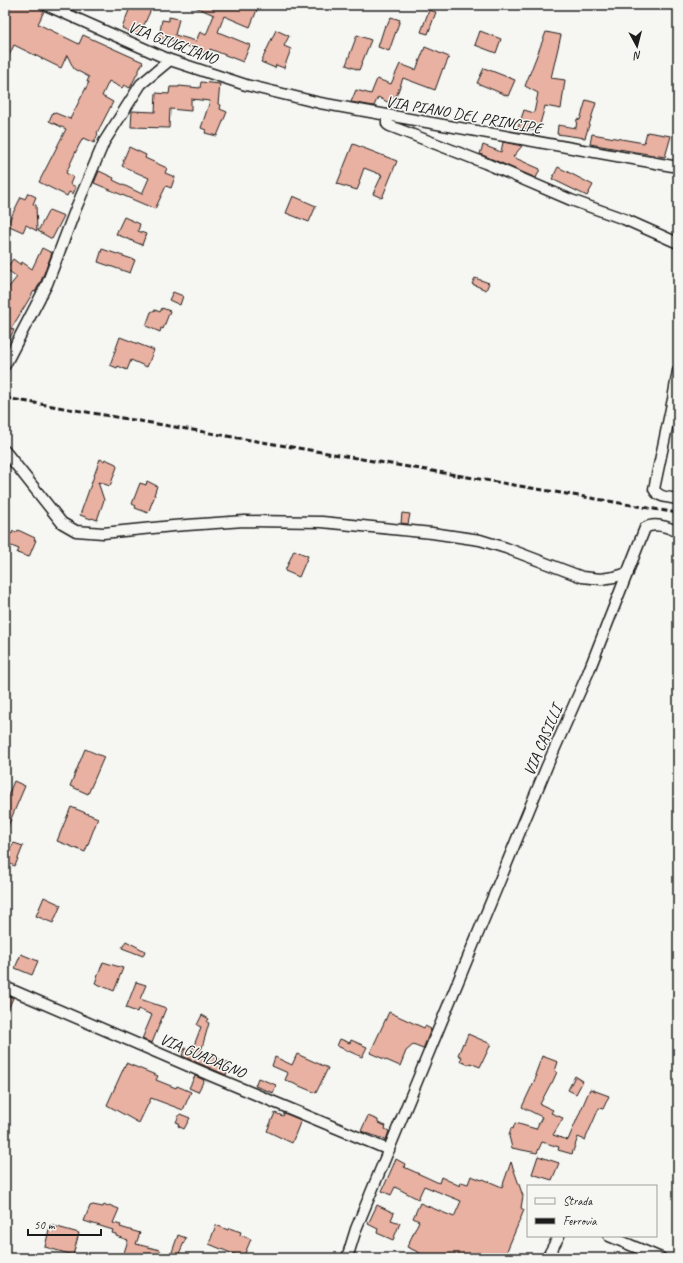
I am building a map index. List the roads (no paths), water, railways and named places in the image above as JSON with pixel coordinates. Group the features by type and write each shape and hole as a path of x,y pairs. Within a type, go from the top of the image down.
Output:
{"street":[{"name":"VIA GIUGLIANO","path":"46,5 170,60 246,85"},
{"path":"5,365 47,284 76,208 104,142 140,84 170,60"},
{"name":"VIA PIANO DEL PRINCIPE","path":"246,85 320,103 678,167"},
{"path":"387,115 387,124 390,126 485,163 571,200 624,219 678,243"},
{"path":"678,371 654,482 654,489 655,493 660,496 678,499"},
{"path":"5,452 62,523 76,531 103,533 244,520 322,522 432,533 480,540 506,548 582,577 601,579 628,573"},
{"name":"VIA CASILLI","path":"347,1258 356,1229 547,766 588,673 645,528 650,525 660,526 678,532"},
{"name":"VIA GUADAGNO","path":"5,987 221,1080 389,1150"},
{"path":"547,1258 558,1237"},
{"path":"612,1237 661,1258"}],"railway":[{"path":"5,398 678,513"}]}
